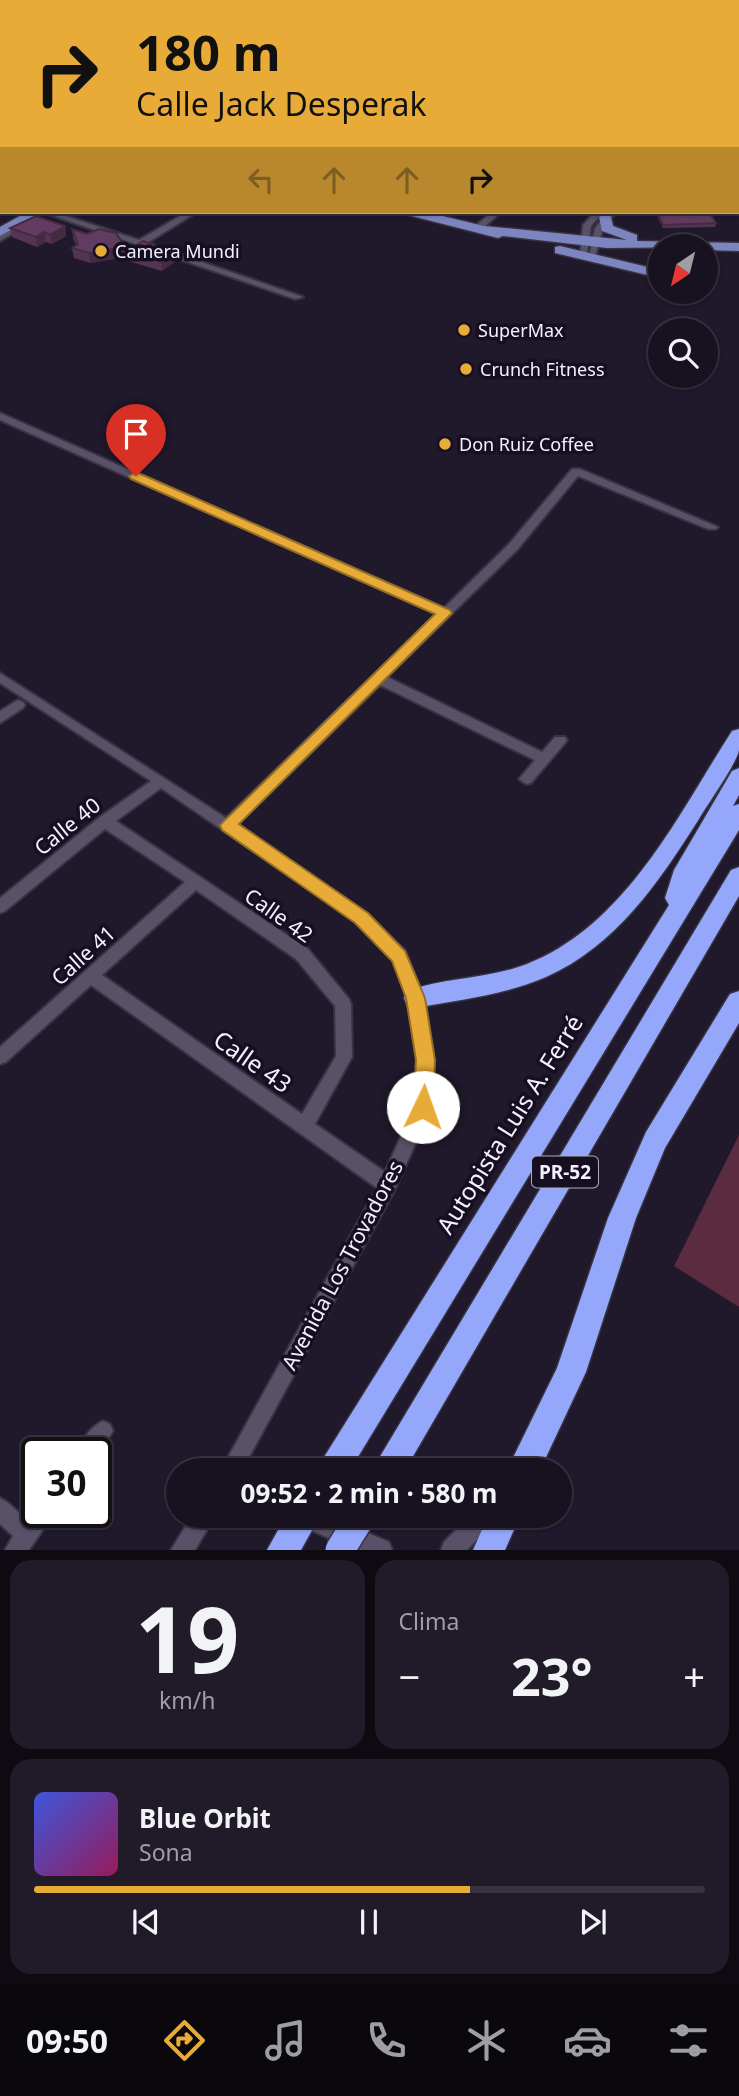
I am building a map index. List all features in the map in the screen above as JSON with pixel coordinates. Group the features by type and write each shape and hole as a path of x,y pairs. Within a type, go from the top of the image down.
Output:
{"highway":[{"path":"416,998 536,971 577,951 597,934 653,868 739,736"},
{"path":"665,931 685,870 739,776"},
{"name":"Autopista Luis A. Ferré","path":"339,1458 739,812"},
{"name":"PR-52","path":"396,1458 730,899 739,876"},
{"path":"529,1458 571,1372 622,1217 655,1141 739,1001"},
{"path":"283,1550 297,1528"},
{"path":"340,1550 354,1528"},
{"path":"489,1550 499,1528"}],"main road":[{"path":"0,232 32,214"},
{"path":"420,214 481,230 589,249 648,250"},
{"path":"605,214 607,228 624,236 648,240"},
{"path":"513,236 564,233 587,225"},
{"path":"718,249 739,247"},
{"path":"589,249 648,249"},
{"path":"589,249 648,270"},
{"path":"718,252 739,255"}],"street":[{"path":"0,238 43,214"},
{"path":"53,214 298,297"},
{"path":"142,242 190,214"},
{"path":"481,230 495,214"},
{"path":"589,249 587,225 605,214"},
{"path":"589,249 605,214"},
{"path":"0,415 445,613"},
{"path":"228,825 513,548 576,471 712,527"},
{"name":"Avenida Los Trovadores","path":"0,677 228,825 362,918 399,956 416,998 425,1060 423,1107 388,1185 239,1458"},
{"path":"379,679 543,758"},
{"path":"0,718 18,705"},
{"path":"526,779 560,740"},
{"name":"Calle 40","path":"0,907 105,821 161,781"},
{"name":"Calle 42","path":"105,821 302,954 343,1004 344,1056 304,1127"},
{"name":"Calle 41","path":"0,1057 194,883"},
{"name":"Calle 43","path":"91,976 388,1185"},
{"path":"99,1437 103,1432"},
{"path":"0,1509 21,1543 32,1528"},
{"path":"182,1550 196,1528"},
{"path":"331,1528 381,1550"},
{"path":"452,1550 473,1528"}],"shaded area":[{"path":"739,1135 739,1307 674,1266"}],"building":[{"path":"658,214 710,214 716,223 663,225"},
{"path":"36,216 65,226 50,235 44,232 36,237 10,228"},
{"path":"72,229 87,234 99,229 116,233 125,247 89,253 72,248 78,244"},
{"path":"143,241 175,252 161,261 127,251"}],"place":[{"name":"Camera Mundi","path":"101,251"},
{"name":"SuperMax","path":"464,330"},
{"name":"Crunch Fitness","path":"466,369"},
{"name":"Don Ruiz Coffee","path":"445,444"}],"route":[{"path":"136,476 445,613 228,825 362,918 399,956 416,998 425,1060 423,1107"}]}
